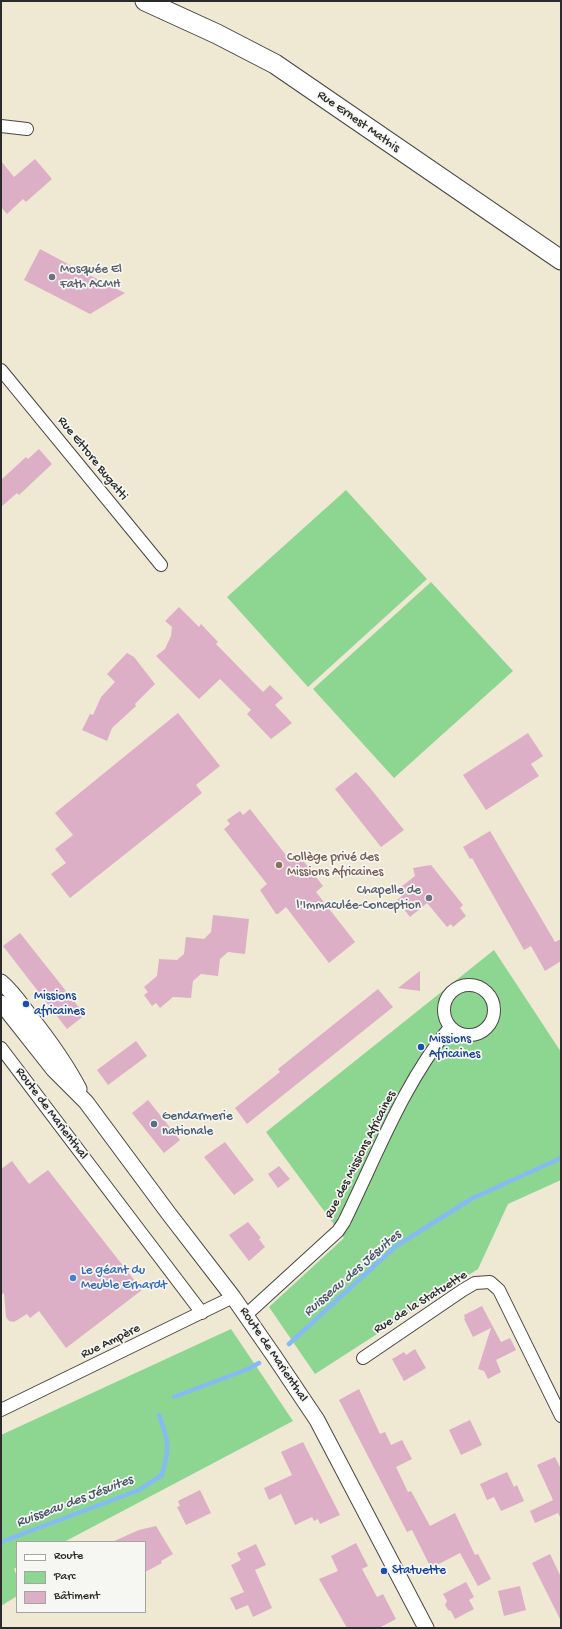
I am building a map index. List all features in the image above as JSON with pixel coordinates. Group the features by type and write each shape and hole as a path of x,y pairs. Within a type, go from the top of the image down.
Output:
{"main road":[{"name":"Rue Ernest Mathis","path":"145,1 217,34 275,64 561,260"}],"street":[{"path":"1,126 27,129"},
{"name":"Rue Ettore Bugatti","path":"1,370 161,565"},
{"name":"Route de Marienthal","path":"1,982 9,989 66,1065 86,1102 233,1297 317,1420 426,1628"},
{"path":"460,986 476,986 489,995 493,1003 492,1020 481,1032 465,1035 450,1028 445,1021 444,1009 447,997 452,991 460,986"},
{"name":"Route de Marienthal","path":"1,1003 54,1070 86,1102"},
{"name":"Rue des Missions Africaines","path":"246,1315 338,1231 344,1222 402,1103 430,1053 450,1028"},
{"name":"Route de Marienthal","path":"1,1048 202,1313"},
{"name":"Rue de la Statuette","path":"363,1358 463,1290 475,1283 490,1282 499,1290 561,1416"},
{"name":"Rue Ampère","path":"1,1410 233,1297"}],"green space":[{"path":"346,490 427,579 308,687 227,597"},
{"path":"431,582 513,671 394,778 313,689"},
{"path":"494,950 561,1052 561,1180 508,1204 478,1269 315,1374 269,1307 344,1238 266,1132"},
{"path":"231,1329 293,1421 66,1541 16,1541 16,1568 14,1569 16,1574 16,1597 1,1606 1,1435"}],"building":[{"path":"35,159 52,179 26,202 23,199 7,214 1,207 1,161 14,177"},
{"path":"40,249 125,293 90,314 24,280"},
{"path":"39,449 52,464 19,495 17,493 1,507 1,480 26,457 28,459"},
{"path":"179,607 199,627 201,624 218,642 216,644 263,692 270,685 283,698 275,705 292,723 271,739 247,714 251,710 220,679 199,699 156,656 165,649 171,636 172,627 165,621"},
{"path":"127,653 134,657 155,684 135,704 136,706 112,728 107,741 82,730 90,714 93,715 101,697 115,682 107,674"},
{"path":"178,713 220,766 196,785 202,793 70,898 51,874 66,863 55,849 73,835 55,813"},
{"path":"528,733 543,756 531,764 539,776 486,810 463,775"},
{"path":"356,772 404,830 381,847 335,789"},
{"path":"250,809 289,859 297,853 323,886 316,892 355,942 329,963 286,907 276,914 260,890 267,884 224,829 230,824 227,820 240,811 243,815"},
{"path":"490,831 555,942 561,939 561,961 545,971 531,946 524,950 472,858 470,859 463,847"},
{"name":"Chapelle de l'Immaculée-Conception","path":"431,865 463,905 460,908 466,916 453,927 451,924 447,927 427,903 410,917 397,900 402,896 397,890 415,876 413,868"},
{"path":"213,915 249,919 245,954 228,952 220,959 218,976 201,974 193,981 191,998 173,997 160,1008 156,1003 152,1006 144,995 148,992 144,987 157,976 159,959 177,960 184,954 186,937 204,939 211,932"},
{"path":"20,933 85,1015 67,1029 3,946"},
{"path":"420,971 420,991 398,988"},
{"path":"378,989 393,1007 247,1124 235,1108 280,1072 278,1069"},
{"path":"136,1041 147,1056 108,1085 97,1070"},
{"name":"Gendarmerie nationale","path":"148,1100 180,1140 164,1153 132,1113"},
{"path":"225,1142 254,1180 234,1195 204,1157"},
{"name":"Le géant du Meuble Erhardt","path":"12,1161 29,1184 48,1170 142,1290 66,1348 39,1311 30,1318 27,1314 14,1322 9,1321 6,1317 4,1293 1,1295 1,1169"},
{"path":"279,1166 290,1179 278,1188 268,1174"},
{"path":"248,1222 261,1238 259,1239 265,1247 249,1261 229,1235"},
{"path":"482,1306 501,1342 510,1338 516,1350 496,1360 501,1372 488,1379 484,1371 478,1369 491,1328 473,1337 464,1319 464,1315"},
{"path":"415,1349 426,1368 404,1381 392,1359 404,1352 406,1355"},
{"path":"359,1389 380,1434 385,1432 391,1445 402,1440 412,1459 396,1467 408,1492 411,1491 430,1526 455,1513 475,1555 478,1554 491,1579 478,1586 460,1553 431,1568 412,1530 407,1532 339,1400"},
{"path":"470,1420 482,1445 461,1455 449,1430"},
{"path":"303,1442 340,1515 320,1524 318,1519 314,1521 312,1517 295,1525 281,1494 269,1500 264,1488 292,1475 281,1452"},
{"path":"555,1457 561,1469 561,1519 558,1513 535,1523 530,1511 553,1500 537,1465"},
{"path":"507,1472 514,1487 517,1485 524,1501 501,1511 494,1497 487,1500 480,1484"},
{"path":"200,1490 211,1513 186,1525 177,1507 180,1506 178,1501"},
{"path":"156,1526 173,1554 161,1561 162,1563 146,1571 146,1541 114,1541 139,1530"},
{"path":"356,1543 368,1566 362,1569 377,1597 383,1594 396,1619 379,1628 347,1628 319,1579 338,1571 331,1556"},
{"path":"256,1544 266,1565 255,1570 272,1608 253,1617 248,1605 236,1610 230,1598 244,1592 231,1565 241,1560 237,1553"},
{"path":"550,1554 561,1577 561,1621 532,1563"},
{"path":"466,1582 474,1597 469,1600 474,1609 455,1619 451,1611 448,1610 445,1605 447,1601 443,1594"},
{"path":"520,1586 526,1610 504,1616 498,1591"}],"waterway":[{"name":"Ruisseau des Jésuites","path":"289,1344 395,1247 471,1199 561,1158"},
{"name":"Ruisseau des Jésuites","path":"174,1397 248,1369 259,1363"},
{"name":"Ruisseau des Jésuites","path":"1,1542 139,1490 162,1475 167,1445 165,1432 159,1415"}],"place":[{"name":"Mosquée El Fath ACMH","path":"52,277"},
{"name":"Collège privé des Missions Africaines","path":"279,865"},
{"name":"Chapelle de l'Immaculée-Conception","path":"429,898"},
{"name":"Missions africaines","path":"26,1004"},
{"name":"Missions Africaines","path":"421,1047"},
{"name":"Gendarmerie nationale","path":"154,1124"},
{"name":"Le géant du Meuble Erhardt","path":"73,1278"},
{"name":"Statuette","path":"384,1571"}]}
